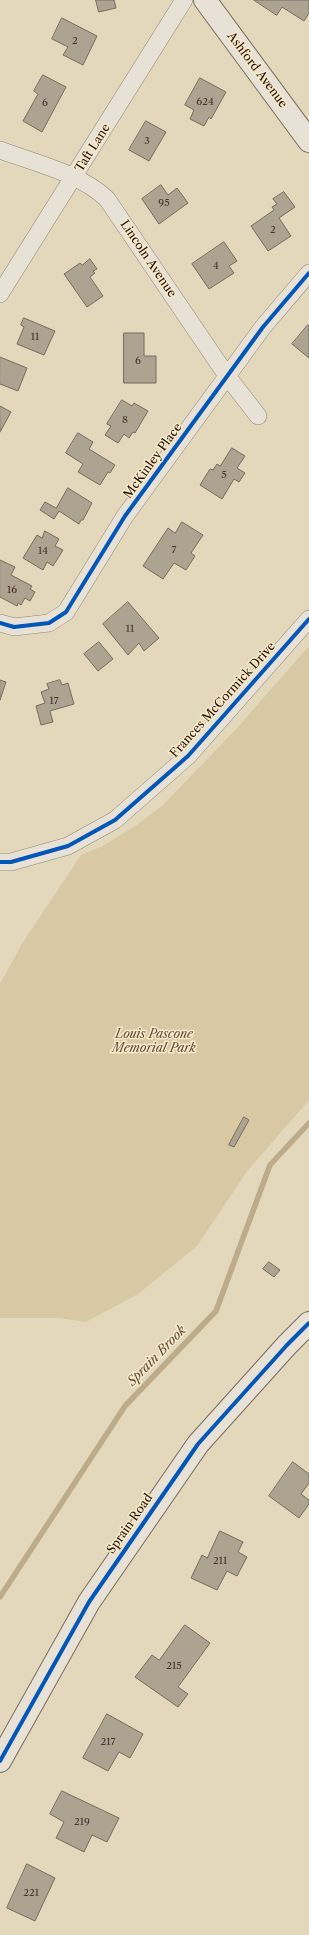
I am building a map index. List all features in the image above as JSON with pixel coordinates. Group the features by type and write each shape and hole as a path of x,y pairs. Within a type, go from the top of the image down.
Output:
{"street":[{"name":"Taft Lane","path":"0,294 184,0"},
{"name":"Ashford Avenue","path":"204,0 309,141"},
{"name":"Lincoln Avenue","path":"0,150 74,178 95,188 107,199 227,376 258,416"},
{"name":"McKinley Place","path":"0,624 14,627 49,623 66,612 125,516 263,327 309,273"},
{"name":"Frances McCormick Drive","path":"0,862 12,862 68,846 115,820 188,756 306,628"},
{"name":"Sprain Road","path":"0,1760 89,1602 198,1444 287,1345 309,1323"}],"green space":[{"name":"Louis Pascone Memorial Park","path":"309,646 309,1100 248,1170 197,1246 138,1294 86,1322 58,1318 0,1318 0,984 23,942 81,855 103,846 138,824 163,805 238,727"}],"building":[{"path":"96,0 114,0 116,8 99,12"},
{"path":"254,0 309,0 309,13 304,21 282,7 277,15"},
{"path":"62,18 97,36 83,65 63,55 68,47 52,39"},
{"path":"43,75 66,87 42,132 23,121 38,94 34,91"},
{"path":"200,78 226,92 211,119 209,117 204,126 190,119 194,110 185,105"},
{"path":"146,121 166,132 149,161 129,150"},
{"path":"161,185 168,195 177,188 188,203 159,224 142,199"},
{"path":"284,192 295,207 279,218 291,236 268,251 251,226 274,210 272,207 277,204 273,199"},
{"path":"224,242 237,261 229,266 234,273 209,289 192,264"},
{"path":"90,259 97,269 93,271 95,273 90,277 103,296 87,307 64,274 80,263 82,265"},
{"path":"24,318 55,331 44,355 17,344 24,327 21,325"},
{"path":"308,325 309,326 309,358 292,344"},
{"path":"124,333 144,333 144,356 156,356 156,383 124,383"},
{"path":"0,357 27,368 18,391 0,384"},
{"path":"122,400 132,406 134,403 148,411 135,433 133,432 129,438 124,434 118,443 105,435 111,426 107,424"},
{"path":"0,406 11,412 0,432"},
{"path":"78,433 93,442 89,449 115,465 110,473 108,472 100,485 78,472 83,464 66,453"},
{"path":"232,448 245,456 237,468 245,473 239,482 234,479 222,499 200,485 210,469 213,470 217,464 220,466"},
{"path":"68,488 92,503 83,520 81,520 79,524 59,511 54,519 40,510 45,502 56,508"},
{"path":"182,522 203,535 191,553 195,556 186,570 174,563 163,579 143,566 168,528 175,533"},
{"path":"45,531 59,539 55,546 63,550 53,566 47,562 43,570 23,558 37,535 42,538"},
{"path":"0,560 15,567 11,575 32,586 30,589 35,592 30,601 25,598 21,605 18,603 17,606 0,597"},
{"path":"128,602 159,638 144,651 139,643 128,655 103,624"},
{"path":"99,642 113,659 98,671 84,654"},
{"path":"0,680 6,682 0,700"},
{"path":"60,680 62,685 68,683 74,704 50,711 53,722 41,725 36,706 45,703 41,692 49,689 47,684"},
{"path":"244,1117 249,1120 234,1147 229,1145"},
{"path":"269,1262 280,1270 274,1277 263,1269"},
{"path":"293,1462 309,1474 309,1483 301,1494 309,1500 309,1504 299,1518 269,1496"},
{"path":"220,1531 243,1542 238,1552 247,1557 237,1576 227,1571 217,1590 191,1578 202,1555 207,1558"},
{"path":"185,1625 210,1643 178,1687 188,1694 178,1707 135,1677 152,1655 159,1660"},
{"path":"107,1714 143,1734 130,1758 119,1752 108,1771 83,1758"},
{"path":"62,1791 119,1818 107,1842 92,1835 84,1852 56,1838 64,1822 50,1814"},
{"path":"27,1864 55,1878 35,1921 7,1908"}],"waterway":[{"name":"Sprain Brook","path":"0,1597 125,1406 216,1311 270,1165 309,1123"}],"cycle path":[{"path":"0,623 14,627 49,623 66,612 125,516 263,327 309,273"},
{"path":"0,862 11,862 68,846 115,820 188,756 309,619"},
{"path":"0,1761 89,1602 198,1444 287,1345 309,1323"}]}
